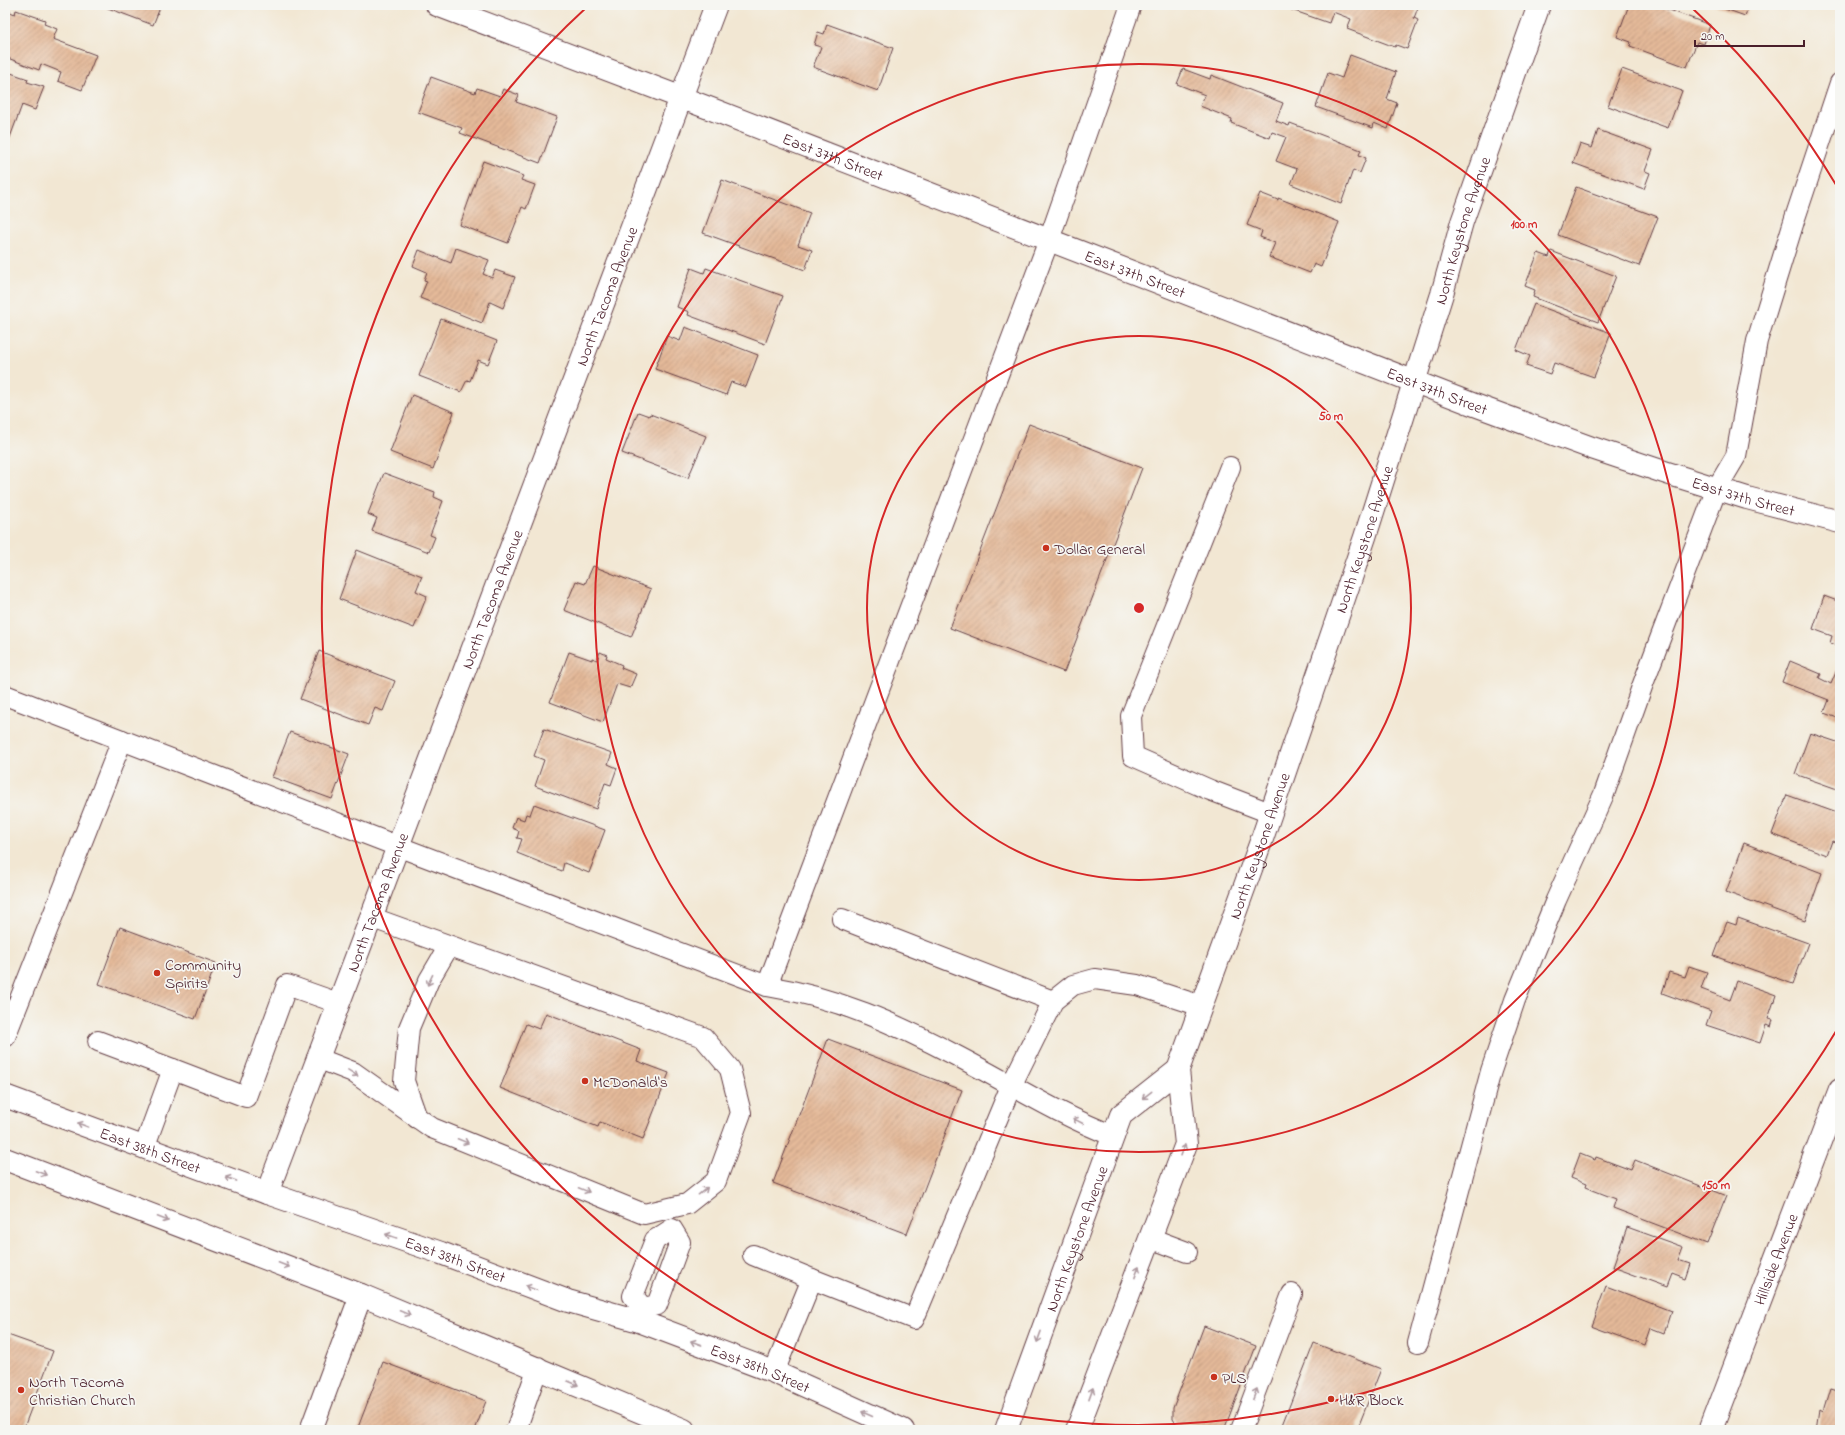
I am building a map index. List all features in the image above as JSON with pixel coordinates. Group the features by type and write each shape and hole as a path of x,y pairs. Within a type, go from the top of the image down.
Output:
{"main road":[{"name":"East 37th Street","path":"437,5 681,97 1414,383 1592,448 1747,498 1840,522"},
{"name":"North Tacoma Avenue","path":"267,1193 370,917 716,5"},
{"name":"North Keystone Avenue","path":"1077,1430 1186,1144 1178,1070 1270,813 1363,545 1414,383 1462,222 1539,5"},
{"name":"North Keystone Avenue","path":"1006,1430 1121,1115 1178,1070"},
{"name":"Hillside Avenue","path":"1710,1430 1840,1089"},
{"name":"East 38th Street","path":"5,1096 267,1193 441,1253 568,1302 641,1315 774,1372 903,1430"},
{"path":"5,1159 361,1294 684,1430"},
{"path":"311,1430 361,1294"}],"lane":[{"path":"767,986 1049,240 1131,5"},
{"path":"1418,1343 1490,1071 1512,1007 1556,900 1604,794 1643,684 1717,488 1736,456 1757,341 1795,218 1840,83"},
{"path":"1230,467 1131,716 1133,756 1210,790 1270,813"},
{"path":"5,695 397,846 767,986 822,997 866,1012 956,1055 1084,1124 1114,1136"},
{"path":"5,1037 122,740"},
{"path":"317,1058 353,1072 432,1128 644,1214 677,1208 687,1204 716,1181 741,1113 730,1069 703,1037 370,917"},
{"path":"842,919 1053,1001"},
{"path":"417,1118 404,1081 409,1028 430,980 448,946"},
{"path":"753,1255 914,1319 1011,1086 1053,1001 1073,985 1095,979 1137,985 1201,1006"},
{"path":"98,1041 246,1096 287,985 338,1003"},
{"path":"144,1148 173,1069"},
{"path":"641,1315 657,1305 680,1242 672,1229 677,1208"},
{"path":"1150,1238 1187,1252"},
{"path":"774,1372 812,1279"},
{"path":"1241,1430 1292,1294"},
{"path":"516,1430 538,1368"}],"building":[{"path":"100,5 161,5 153,25"},
{"path":"1291,5 1419,5 1414,18 1418,20 1407,49 1396,45 1395,47 1347,29 1351,19 1333,12 1329,23 1289,9"},
{"path":"1629,5 1656,5 1710,25 1704,44 1697,42 1687,67 1630,46 1631,42 1617,37"},
{"path":"1714,5 1749,5 1745,16"},
{"path":"5,10 15,14 16,10 45,20 44,24 57,29 53,39 96,55 82,90 58,81 61,72 41,64 39,70 5,57"},
{"path":"827,24 893,48 878,91 813,67 821,47 814,45 818,32 824,34"},
{"path":"1350,55 1396,72 1387,99 1397,103 1388,129 1374,123 1373,128 1316,107 1328,73 1342,78"},
{"path":"1183,69 1210,79 1211,75 1283,103 1276,121 1289,126 1290,123 1361,150 1359,155 1366,158 1360,173 1353,170 1341,204 1291,184 1297,169 1276,161 1286,137 1272,132 1270,138 1231,123 1232,119 1200,106 1205,95 1177,84"},
{"path":"1622,69 1682,91 1668,128 1608,106"},
{"path":"5,71 28,79 27,82 44,87 35,110 22,105 9,140 5,138"},
{"path":"431,77 475,93 477,88 500,96 503,89 519,95 516,102 557,117 540,163 460,133 462,128 418,112"},
{"path":"1598,130 1653,150 1645,171 1650,173 1644,189 1573,163 1580,144 1592,148"},
{"path":"483,161 523,176 521,180 535,185 526,209 522,207 508,243 460,225"},
{"path":"722,180 810,213 798,245 812,250 805,270 703,233"},
{"path":"1576,187 1658,217 1639,266 1558,235"},
{"path":"1260,193 1278,200 1278,198 1339,222 1321,267 1314,264 1310,273 1269,257 1275,243 1260,237 1262,231 1247,225"},
{"path":"456,248 489,260 483,274 492,278 495,270 515,277 503,308 490,302 482,323 420,298 427,281 424,280 427,272 413,266 419,250 451,263"},
{"path":"1551,251 1616,276 1598,322 1533,297 1535,290 1525,286 1538,253 1549,257"},
{"path":"691,268 704,273 706,268 783,296 765,344 688,315 689,312 677,307"},
{"path":"1534,304 1611,333 1594,377 1554,363 1550,374 1526,366 1530,356 1516,350"},
{"path":"441,319 497,341 488,364 478,360 470,381 467,380 461,392 419,376"},
{"path":"685,327 758,355 746,387 731,382 726,395 655,369 667,336 680,341"},
{"path":"412,395 454,412 433,469 390,452"},
{"path":"638,412 649,416 650,414 706,436 688,478 622,453"},
{"name":"Dollar General","path":"1029,424 1142,468 1064,672 950,628"},
{"path":"384,473 435,492 434,497 443,501 430,535 435,537 429,552 372,531 377,518 368,514"},
{"path":"357,550 422,576 416,591 427,596 414,628 339,599"},
{"path":"593,566 651,589 631,637 564,610 576,581 585,584"},
{"path":"1824,596 1840,602 1840,647 1830,643 1832,636 1813,629"},
{"path":"319,651 395,681 383,711 375,708 368,725 300,699"},
{"path":"569,652 592,660 592,658 597,660 600,652 607,655 606,658 622,665 621,668 636,674 630,688 617,684 603,722 550,702"},
{"path":"1790,661 1821,674 1819,678 1831,684 1840,665 1840,719 1824,713 1829,700 1782,682"},
{"path":"544,729 612,753 608,764 617,768 611,785 605,783 596,809 535,786 544,760 534,756"},
{"path":"290,732 349,754 332,799 272,777"},
{"path":"1810,733 1840,743 1840,790 1795,774"},
{"path":"1787,795 1840,814 1839,843 1832,841 1827,855 1772,834"},
{"path":"534,804 605,830 589,873 564,863 562,871 517,853 522,839 517,838 519,831 512,828 516,817 524,820 526,814 530,815"},
{"path":"1744,843 1822,873 1805,921 1726,892"},
{"path":"1738,918 1808,943 1793,984 1714,956 1727,922 1736,925"},
{"name":"Community Spirits","path":"120,927 216,963 195,1019 99,984"},
{"path":"1689,966 1707,972 1701,989 1730,1000 1737,981 1776,995 1768,1019 1773,1020 1771,1027 1766,1025 1760,1043 1706,1025 1711,1011 1662,993 1669,972 1685,977"},
{"name":"McDonald's","path":"546,1013 641,1050 637,1061 669,1073 643,1139 600,1122 598,1127 500,1088 526,1024 539,1029"},
{"path":"828,1039 962,1090 907,1234 773,1183"},
{"path":"1580,1154 1595,1160 1596,1157 1631,1170 1635,1160 1726,1196 1707,1244 1613,1208 1616,1199 1585,1187 1586,1184 1571,1178"},
{"path":"1627,1227 1683,1247 1678,1260 1690,1264 1685,1279 1672,1274 1667,1287 1613,1267"},
{"path":"1606,1286 1671,1311 1664,1333 1651,1328 1645,1346 1591,1326"},
{"name":"PLS","path":"1204,1326 1256,1346 1224,1430 1186,1430 1178,1427 1173,1419 1173,1408"},
{"name":"North Tacoma Christian Church","path":"5,1334 53,1351 23,1430 5,1430"},
{"name":"H&R Block","path":"1314,1343 1381,1369 1357,1430 1280,1430"},
{"path":"383,1362 486,1401 475,1430 357,1430"},
{"path":"1830,1388 1840,1391 1840,1430 1817,1430 1820,1409 1823,1411"}],"place":[{"name":"Dollar General","path":"1046,548"},
{"name":"Community Spirits","path":"157,973"},
{"name":"McDonald's","path":"585,1081"},
{"name":"PLS","path":"1214,1377"},
{"name":"North Tacoma Christian Church","path":"21,1390"},
{"name":"H&R Block","path":"1331,1399"}]}
